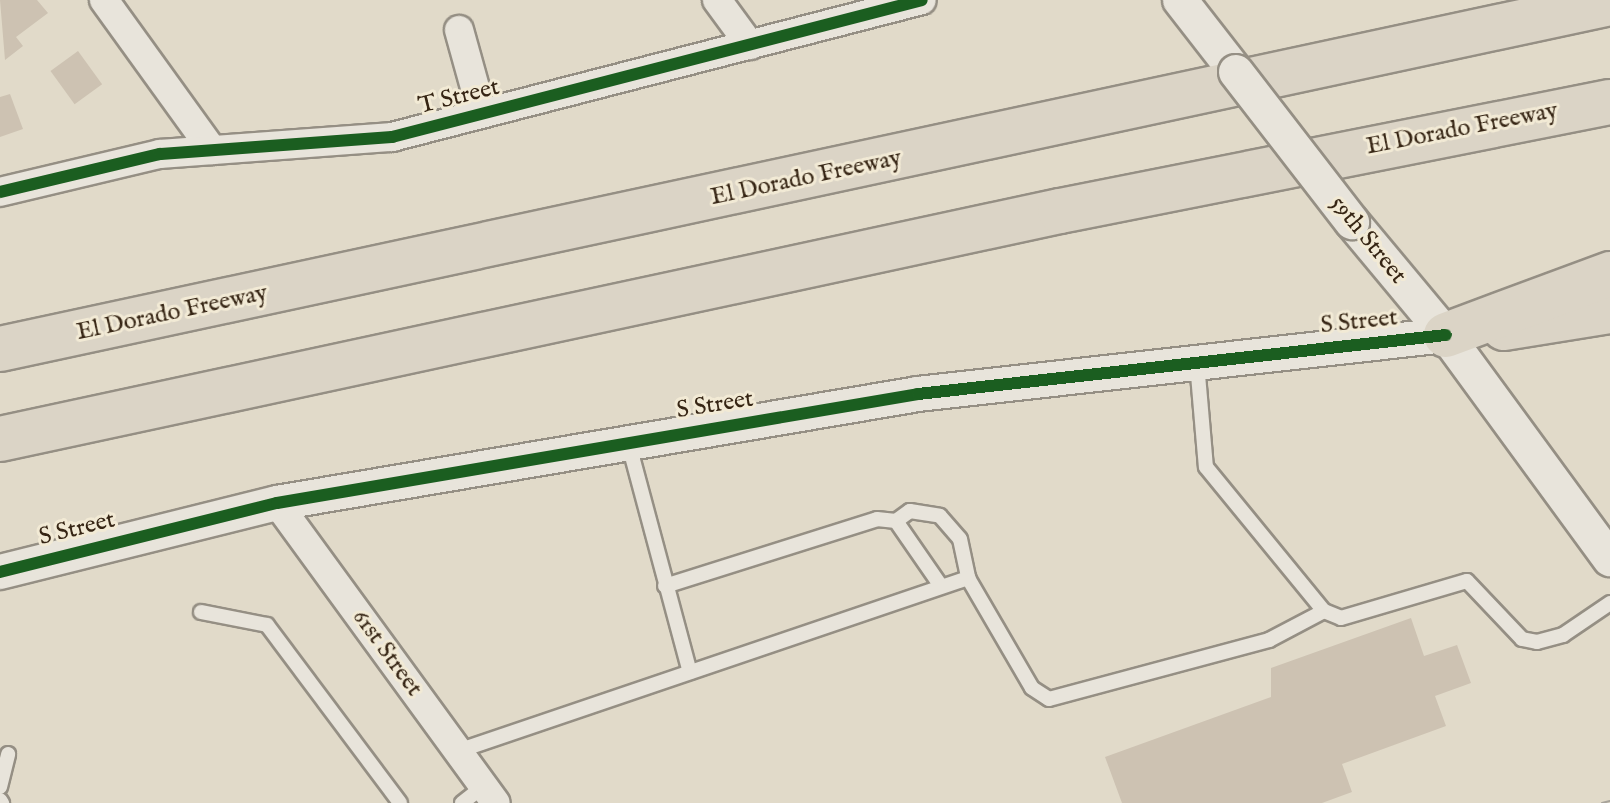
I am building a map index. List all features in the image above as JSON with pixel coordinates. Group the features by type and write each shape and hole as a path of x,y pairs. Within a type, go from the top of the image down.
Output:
{"highway":[{"name":"El Dorado Freeway","path":"0,349 1610,3"},
{"name":"El Dorado Freeway","path":"0,439 1060,211 1610,102"},
{"path":"1446,335 1610,274"},
{"path":"1446,335 1610,311"},
{"path":"0,460 268,381"}],"street":[{"path":"104,0 212,150"},
{"path":"717,0 750,45"},
{"name":"T Street","path":"0,192 97,165 212,150 335,146 482,113 922,0"},
{"name":"59th Street","path":"1184,6 1352,222 1446,335 1610,559"},
{"path":"459,30 482,113"},
{"name":"S Street","path":"0,572 277,503 933,392 1446,335"},
{"name":"61st Street","path":"277,503 458,751 481,797"}],"lane":[{"path":"1197,361 1206,467 1324,611 1341,618 1467,581 1522,639 1537,642 1563,635 1610,603"},
{"path":"628,442 690,672"},
{"path":"665,586 877,519 896,521 910,511 940,516 960,539 968,578 1032,688 1064,699 1269,640 1324,611"},
{"path":"896,521 939,583"},
{"path":"458,751 939,583 968,578"},
{"path":"201,612 267,625 400,803"},
{"path":"0,787 8,754"}],"building":[{"path":"0,0 37,0 48,13 16,37 23,46 5,60"},
{"path":"78,51 102,84 75,104 50,71"},
{"path":"10,94 23,129 0,137 0,97"},
{"path":"1411,618 1424,656 1457,645 1471,683 1435,696 1446,726 1342,764 1352,792 1322,803 1122,803 1105,757 1271,697 1271,668"}],"tram line":[{"path":"1602,803 1610,801"}],"cycle path":[{"path":"0,192 160,154 392,137 922,0"},
{"path":"0,572 277,503 918,394 1446,335"}]}
